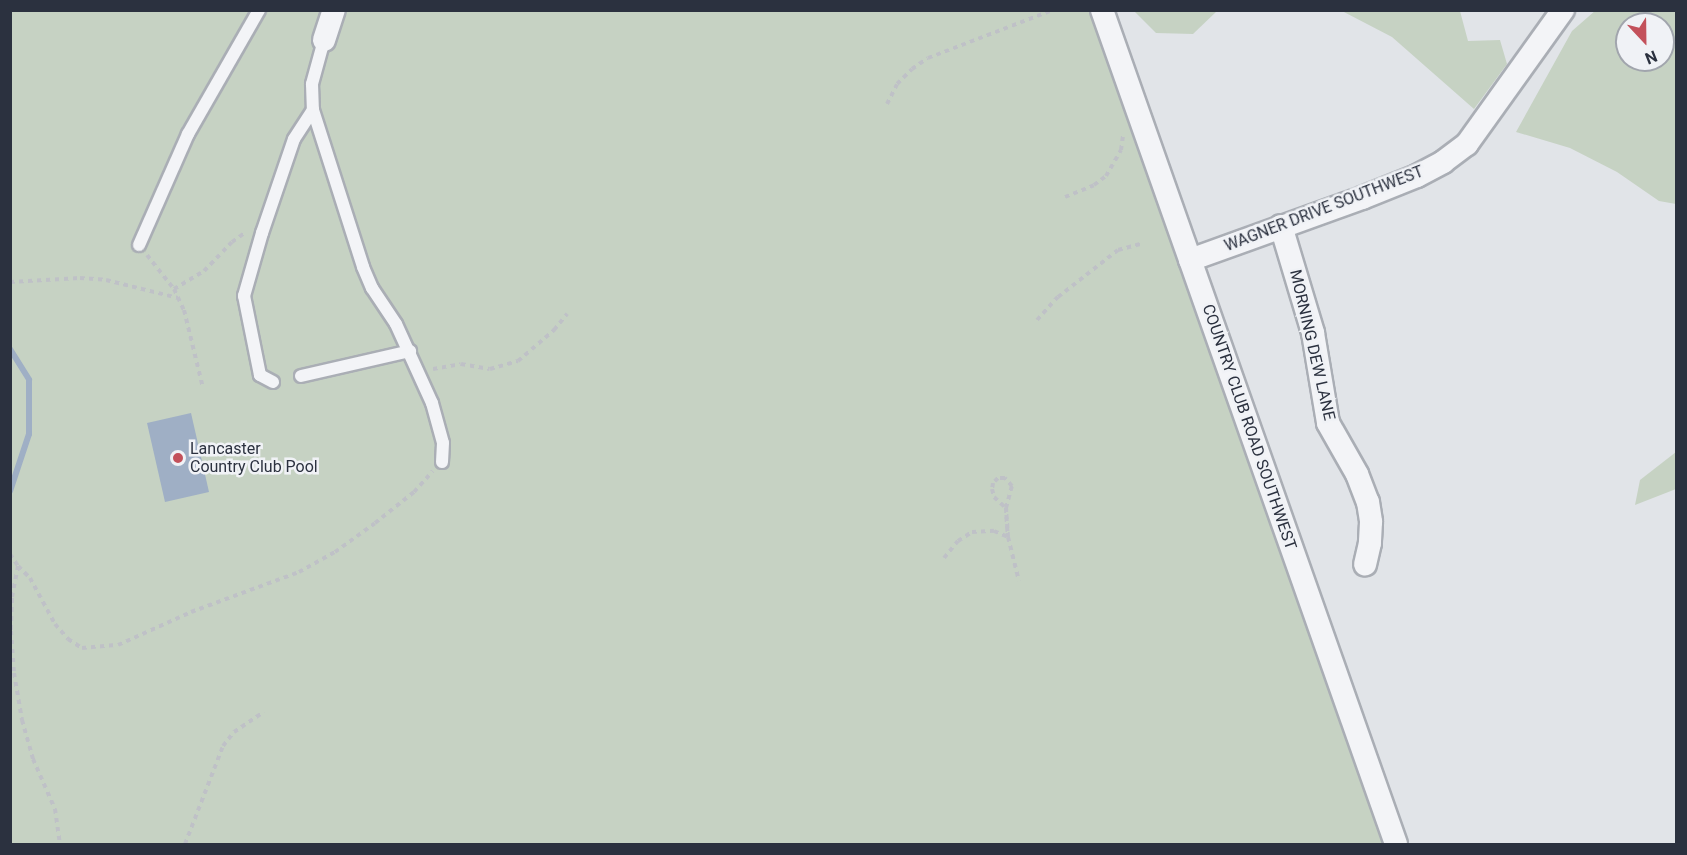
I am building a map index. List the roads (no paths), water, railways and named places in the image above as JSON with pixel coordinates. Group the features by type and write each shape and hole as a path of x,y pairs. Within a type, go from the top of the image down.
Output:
{"street":[{"path":"324,40 334,10"},
{"name":"COUNTRY CLUB ROAD SOUTHWEST","path":"1102,10 1396,844"},
{"name":"WAGNER DRIVE SOUTHWEST","path":"1190,260 1417,176 1459,150 1485,120 1563,10"},
{"name":"MORNING DEW LANE","path":"1281,226 1312,333 1328,423 1357,474 1368,502 1371,533 1365,564"}],"lane":[{"path":"139,245 188,134 259,10"},
{"path":"324,40 312,84 313,110 363,267 372,288 391,315 420,374 443,443 442,462"},
{"path":"273,382 260,375 244,296 262,233 294,139 313,110"},
{"path":"301,376 410,351"}],"water":[{"name":"Lancaster Country Club Pool","path":"191,413 209,492 165,502 147,423"}],"waterway":[{"path":"10,349 29,380 29,434 10,491"}],"place":[{"name":"Lancaster Country Club Pool","path":"178,458"}]}
